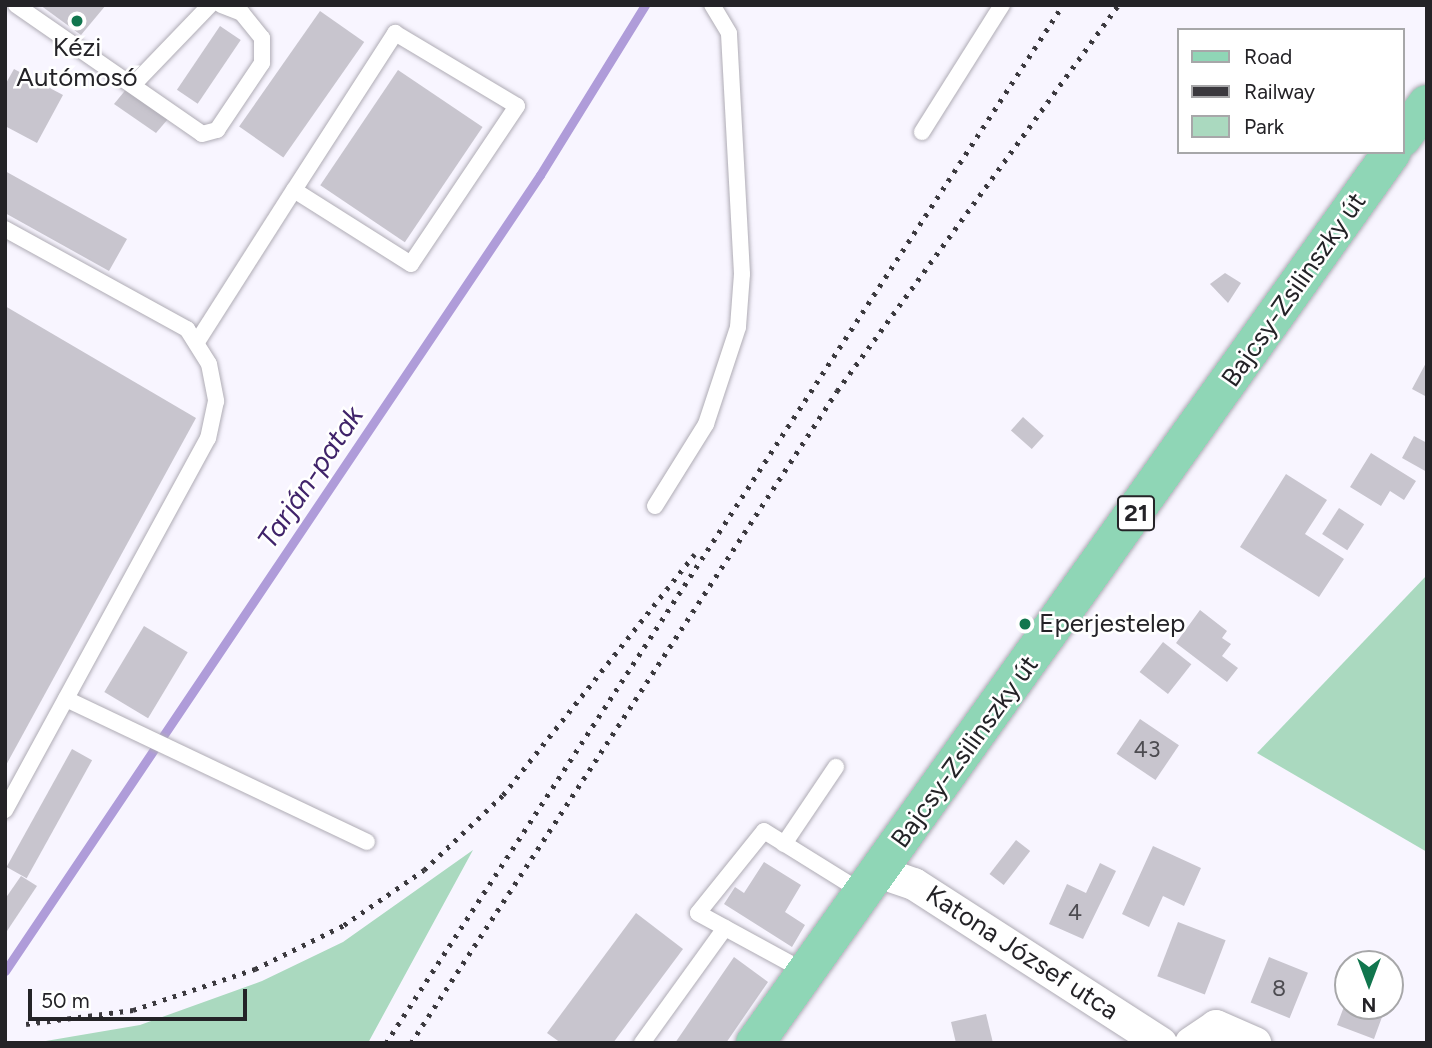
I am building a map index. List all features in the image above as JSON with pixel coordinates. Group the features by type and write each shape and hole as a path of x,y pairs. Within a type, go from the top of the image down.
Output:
{"main road":[{"path":"1404,135 1427,104"},
{"name":"Bajcsy-Zsilinszky út","path":"755,1043 1391,154"}],"street":[{"name":"Katona József utca","path":"871,883 914,884 1161,1043"},
{"path":"1191,1043 1216,1026 1255,1043"}],"lane":[{"path":"16,5 33,23 134,84 185,126 202,134 216,130 262,63 262,38 242,13 222,5"},
{"path":"134,84 210,5"},
{"path":"655,506 706,424 738,327 742,274 729,33 712,5"},
{"path":"922,132 1002,5"},
{"path":"197,342 294,190 395,33 517,106 411,264 294,190"},
{"path":"5,229 168,317 197,342 216,401 208,438 5,810"},
{"path":"66,699 367,842"},
{"path":"784,844 836,767"},
{"path":"806,972 698,914 764,831 784,844 871,883"},
{"path":"642,1043 725,928"}],"green space":[{"path":"1427,575 1427,852 1257,753"},
{"path":"473,850 368,1043 34,1043 140,1025 262,981 343,942"}],"building":[{"name":"Kézi Autómosó","path":"40,5 106,5 81,35"},
{"path":"320,11 364,42 283,157 239,127"},
{"path":"220,26 241,40 198,104 177,90"},
{"path":"14,69 63,95 37,143 5,126 5,85"},
{"path":"398,70 483,127 405,242 320,185"},
{"path":"128,87 168,119 156,133 114,104"},
{"path":"5,171 127,239 109,271 5,213"},
{"path":"1225,273 1241,283 1228,303 1210,284"},
{"path":"5,306 196,418 5,767"},
{"path":"1427,361 1427,397 1412,389"},
{"path":"1023,417 1044,436 1032,449 1011,430"},
{"path":"1414,436 1427,443 1427,472 1402,458"},
{"path":"1371,453 1416,481 1404,500 1390,491 1381,506 1350,487"},
{"path":"1286,474 1327,500 1305,534 1344,559 1319,597 1240,547"},
{"path":"1339,508 1364,524 1347,550 1322,534"},
{"path":"1200,610 1227,631 1222,638 1231,644 1222,656 1238,668 1227,682 1176,643"},
{"path":"144,626 188,652 148,718 104,692"},
{"path":"1163,642 1191,664 1168,694 1140,672"},
{"path":"1140,719 1179,745 1155,780 1117,754"},
{"path":"72,749 92,760 27,878 7,867"},
{"path":"1016,840 1030,851 1004,885 990,874"},
{"path":"1153,846 1201,868 1184,906 1163,896 1149,927 1122,914"},
{"path":"764,862 801,885 785,912 805,925 792,947 724,904 735,887 744,893"},
{"path":"1100,863 1116,871 1083,939 1049,924 1067,884 1086,893"},
{"path":"21,876 37,886 5,934 5,899"},
{"path":"636,913 683,949 613,1043 561,1043 547,1033"},
{"path":"1178,922 1226,940 1205,994 1157,976"},
{"path":"734,957 768,982 726,1043 675,1043"},
{"path":"1269,957 1308,973 1290,1018 1251,1002"},
{"path":"986,1014 993,1043 956,1043 951,1022"},
{"path":"1339,1020 1381,1020 1374,1039 1337,1025"}],"waterway":[{"name":"Tarján-patak","path":"5,971 540,175 645,5"}],"railway":[{"path":"386,1043 1063,5"},
{"path":"411,1043 837,391 1118,5"},
{"path":"26,1024 133,1010 255,969 344,925 424,870 503,795 695,554"}],"place":[{"name":"Kézi Autómosó","path":"77,21"},
{"name":"Eperjestelep","path":"1025,624"}]}
